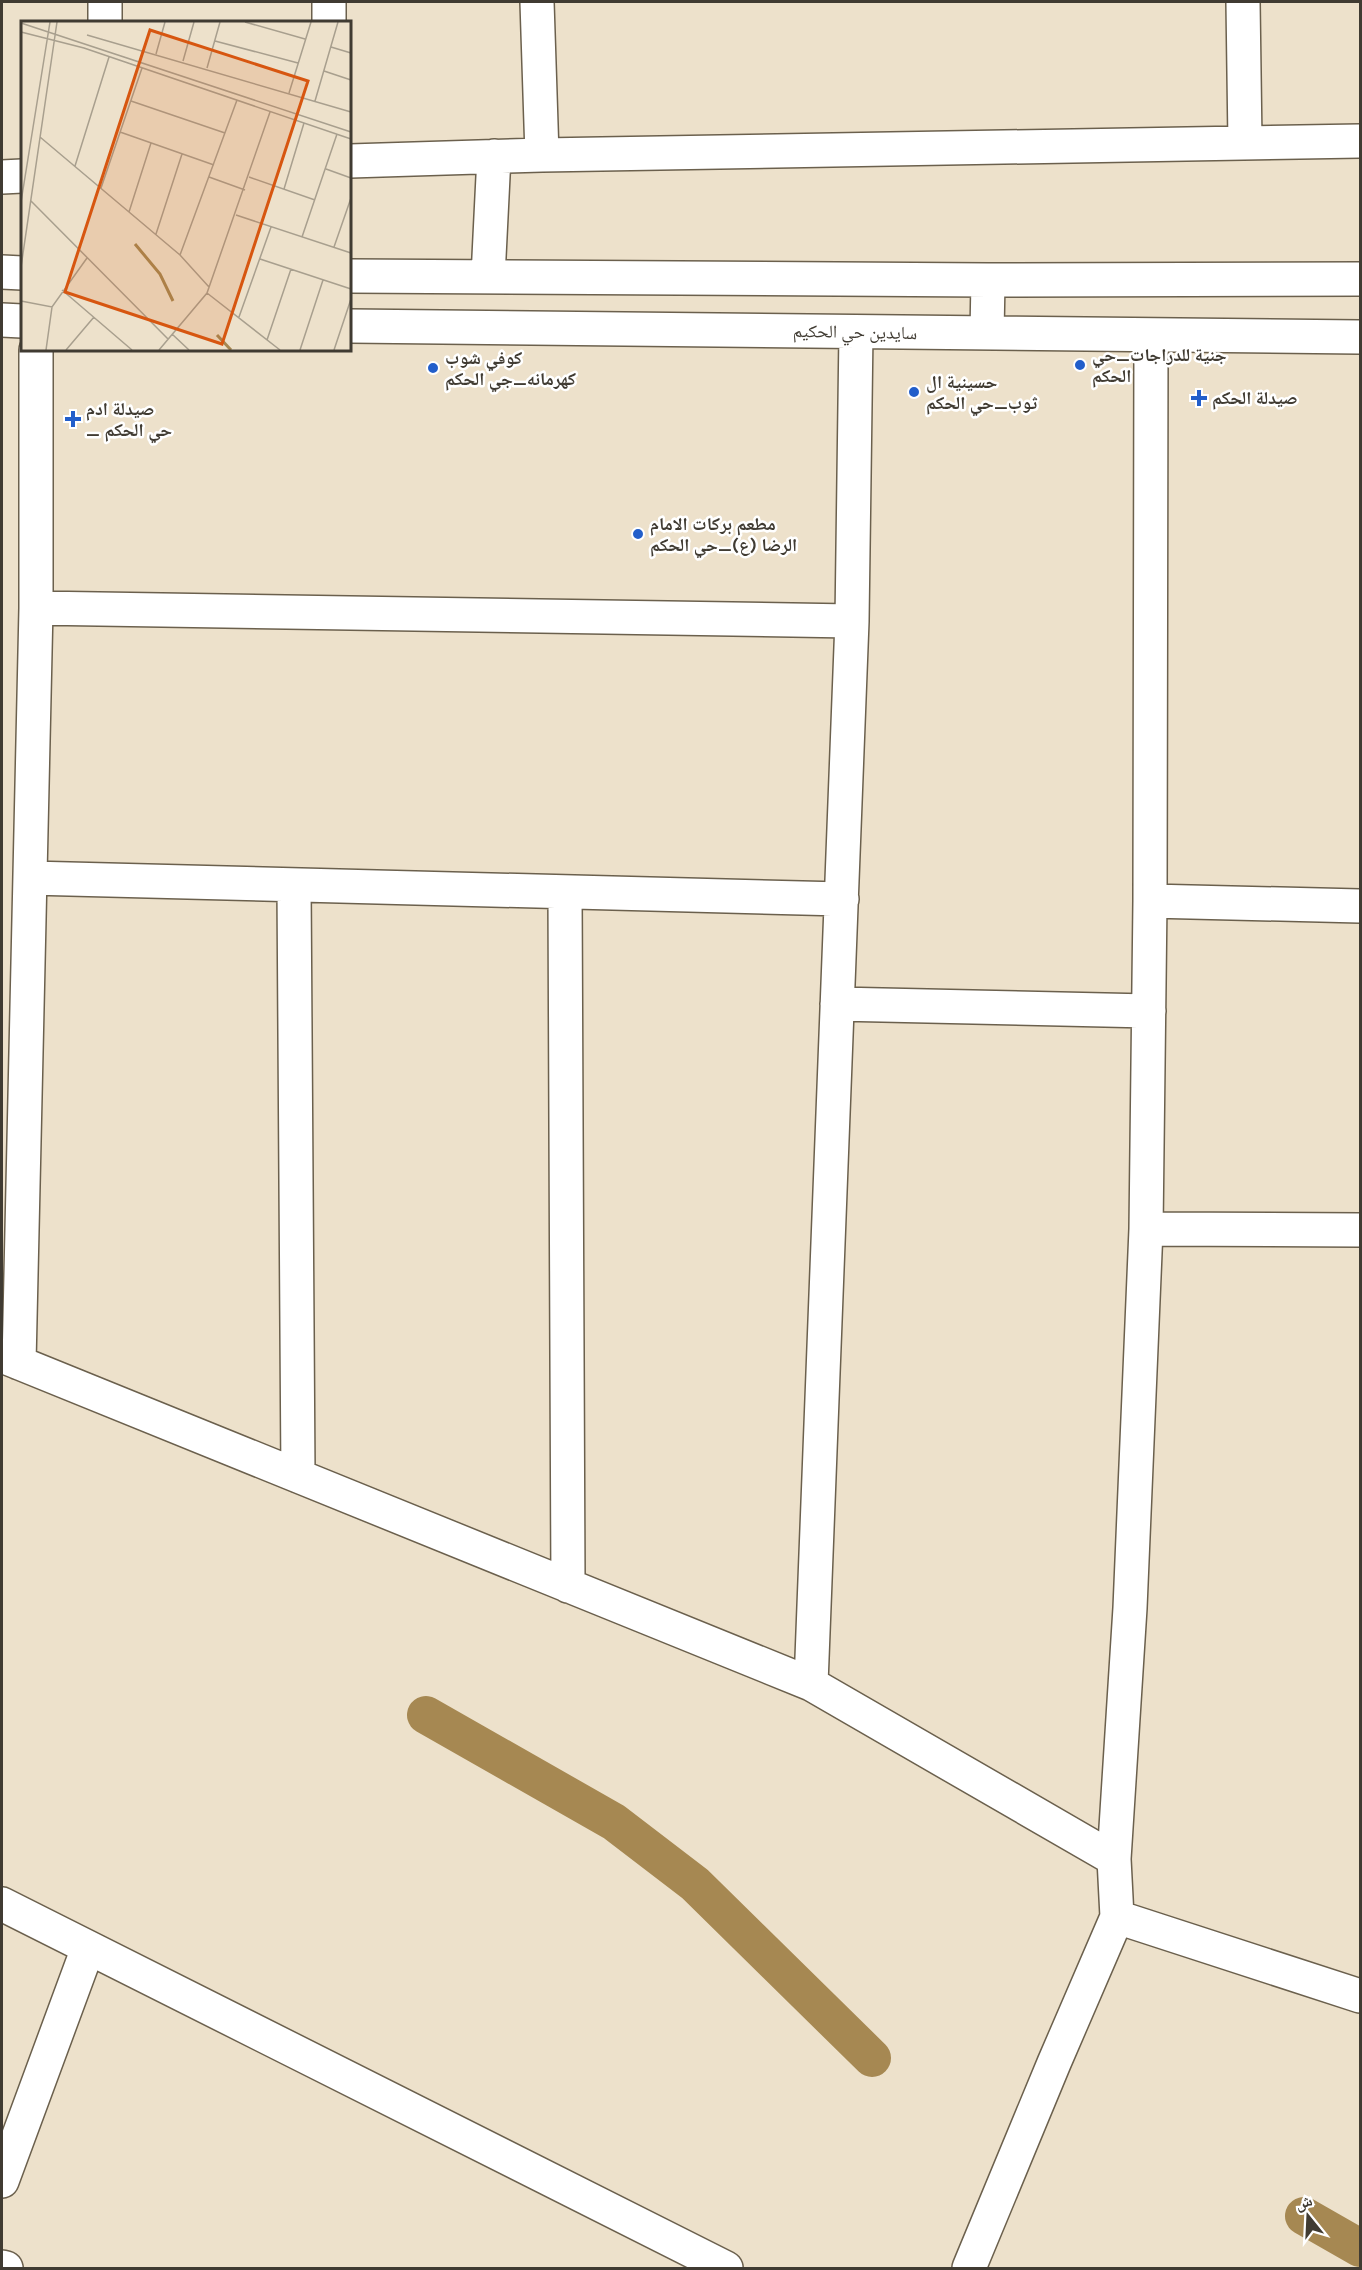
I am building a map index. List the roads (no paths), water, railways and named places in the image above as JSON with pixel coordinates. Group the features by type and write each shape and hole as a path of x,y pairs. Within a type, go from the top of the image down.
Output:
{"street":[{"path":"105,2 105,21"},
{"path":"328,2 329,21"},
{"path":"537,2 542,155"},
{"path":"1243,2 1245,143"},
{"path":"351,161 542,155 1360,141"},
{"path":"488,277 494,156"},
{"path":"2,177 21,176"},
{"path":"2,272 21,273"},
{"path":"351,276 988,280 1360,279"},
{"path":"987,333 988,280"},
{"path":"2,320 21,321"},
{"name":"سايدين حي الحكيم","path":"351,326 1360,337"},
{"path":"811,1684 852,621 856,332"},
{"path":"969,2268 1117,1917 1114,1859 1130,1608 1146,1229 1150,901 1150,335"},
{"path":"36,351 36,608 30,878 10,1359 811,1684 1114,1859"},
{"path":"36,608 852,621"},
{"path":"30,878 842,899"},
{"path":"294,885 298,1476"},
{"path":"565,892 568,1586"},
{"path":"1150,901 1360,906"},
{"path":"837,1004 1149,1011"},
{"path":"1146,1229 1360,1230"},
{"path":"2,1904 726,2268"},
{"path":"1117,1917 1360,1996"},
{"path":"2,2181 88,1948"},
{"path":"2,2267 6,2268"}],"waterway":[{"path":"426,1715 614,1822 695,1884 872,2058"},
{"path":"1304,2216 1360,2248"}],"place":[{"name":"جنية للدراجات_حي الحكم","path":"1080,365"},
{"name":"كوفي شوب كهرمانه_جي الحكم","path":"433,368"},
{"name":"حسينية ال ثوب_حي الحكم","path":"914,392"},
{"name":"صيدلة الحكم","path":"1199,398"},
{"name":"صيدلة ادم _ حي الحكم","path":"73,419"},
{"name":"مطعم بركات الامام الرضا (ع)_حي الحكم","path":"638,534"}]}
